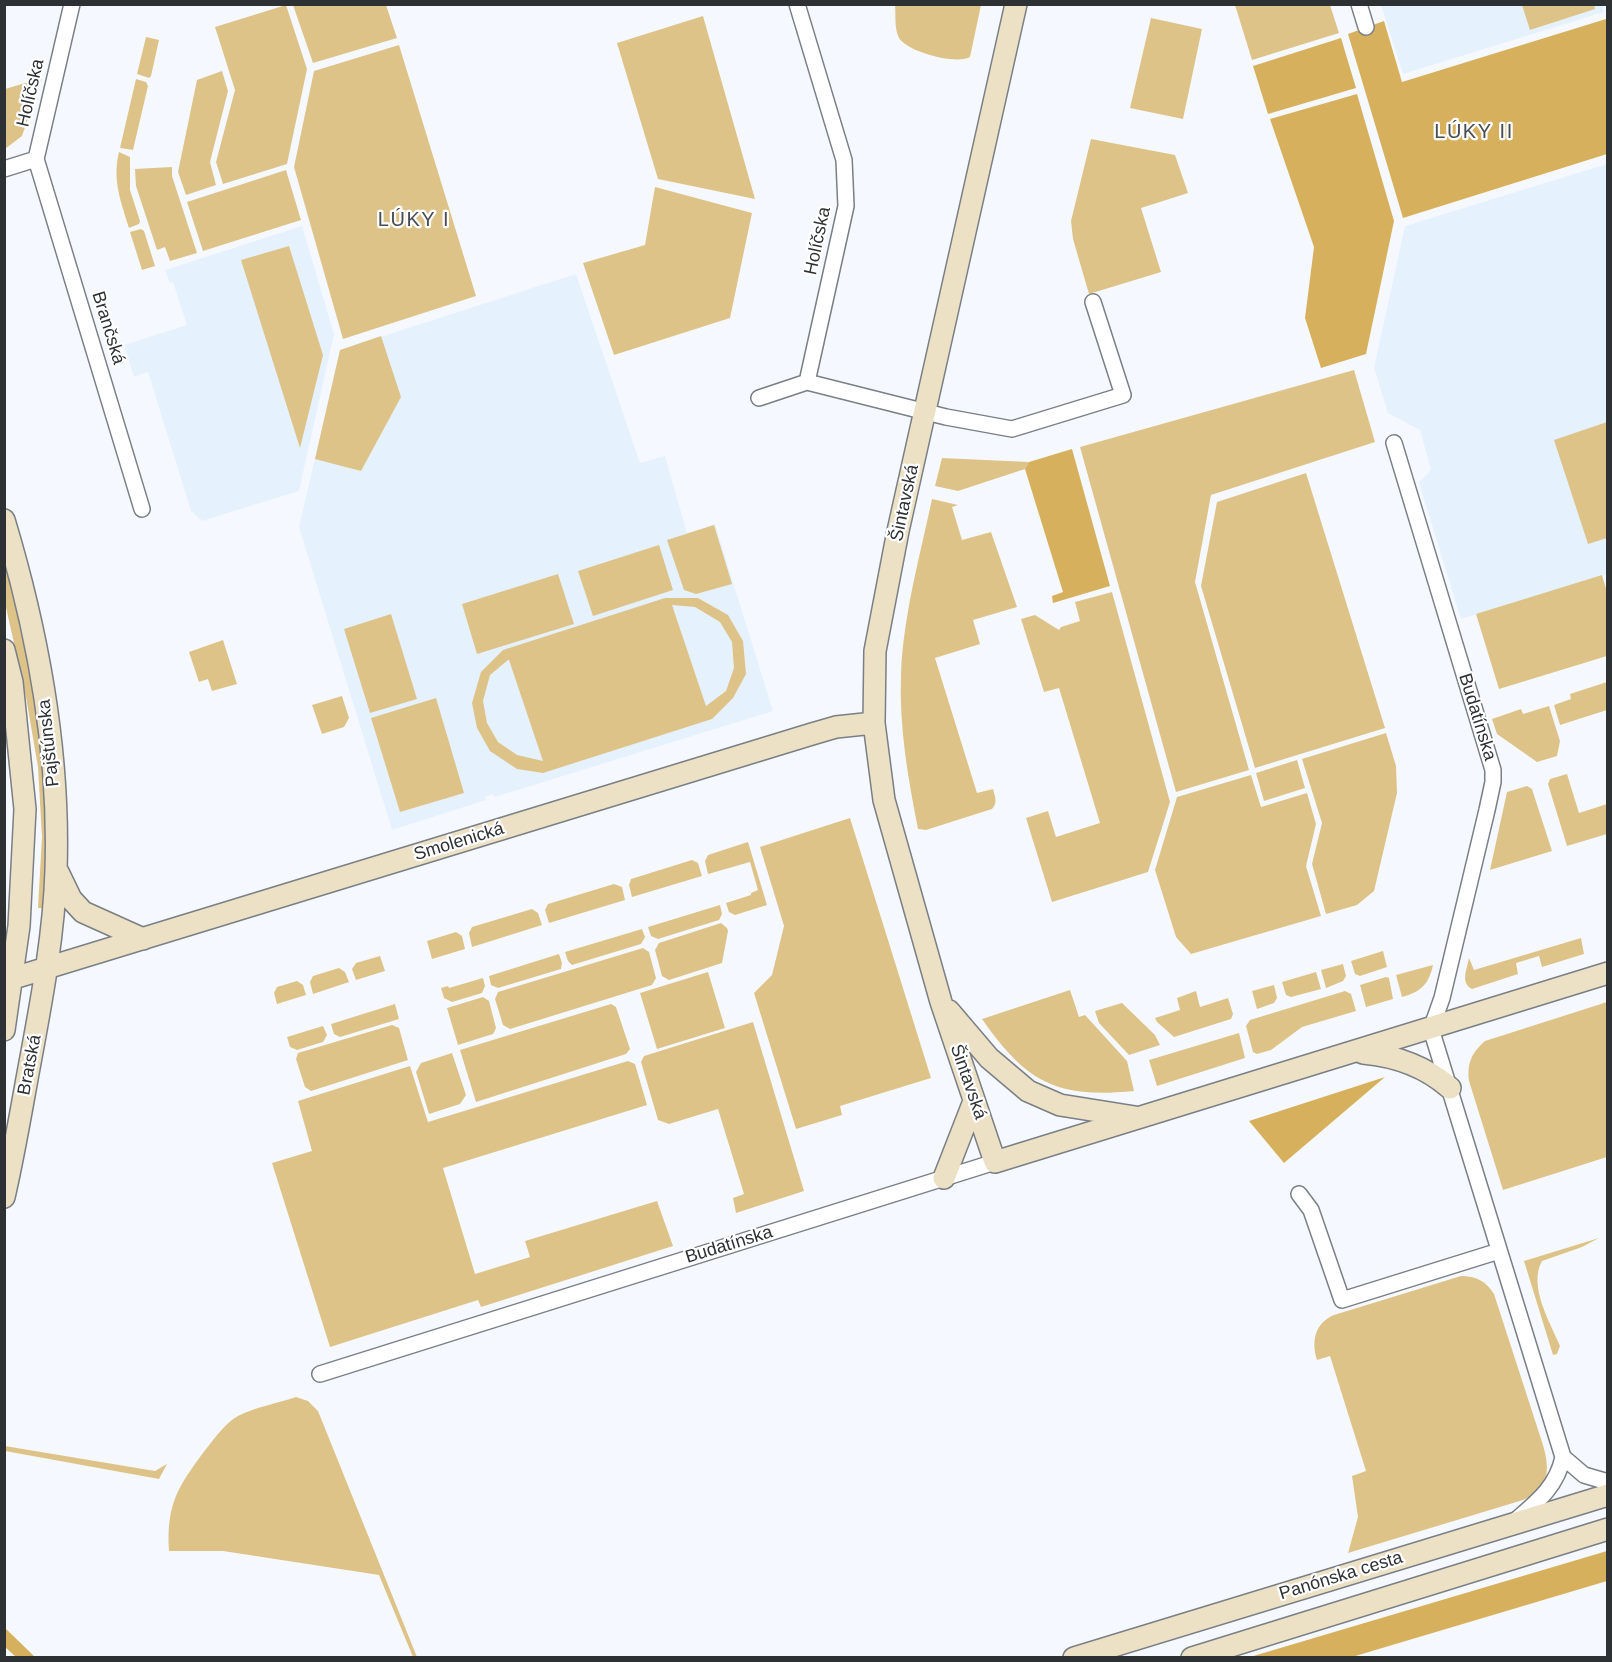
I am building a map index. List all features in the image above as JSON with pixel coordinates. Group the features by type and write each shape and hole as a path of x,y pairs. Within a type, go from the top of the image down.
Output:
{"street":[{"name":"Holíčska","path":"36,159 72,4"},
{"name":"Holíčska","path":"797,4 844,160 846,206 807,382"},
{"name":"Šintavská","path":"995,1162 941,1002 884,800 874,723 875,651 898,531 1016,4"},
{"path":"1359,4 1366,27"},
{"path":"4,169 36,159"},
{"name":"Brančská","path":"36,159 142,509"},
{"path":"759,398 807,382 946,417 1011,429 1123,395 1093,302"},
{"name":"Budatínska","path":"1394,443 1493,770 1488,810 1442,998 1431,1029"},
{"name":"Pajštúnska","path":"4,520 24,585 53,749 56,869 53,916 45,969"},
{"name":"Pajštúnska","path":"4,650 25,809 18,927 8,980"},
{"name":"Smolenická","path":"8,980 812,734 836,727 874,723"},
{"path":"56,869 71,899 83,912 143,939"},
{"name":"Bratská","path":"4,1197 38,1020 45,969"},
{"name":"Budatínska","path":"320,1374 1138,1117 1608,973"},
{"name":"Bratská","path":"4,1030 8,980"},
{"name":"Šintavská","path":"941,1002 989,1058 1019,1085 1039,1097"},
{"path":"1431,1029 1563,1457 1560,1470 1550,1488 1512,1523"},
{"path":"1354,1052 1400,1059 1425,1070 1450,1088"},
{"name":"Budatínska","path":"1039,1097 1072,1107 1138,1117"},
{"path":"944,1178 975,1101"},
{"path":"1299,1194 1311,1210 1342,1300 1499,1251"},
{"path":"1563,1457 1584,1475 1608,1482"},
{"name":"Panónska cesta","path":"1074,1658 1608,1495"},
{"name":"Panónska cesta","path":"1192,1658 1608,1529"}],"shaded area":[{"path":"1602,4 1604,12 1403,74 1381,5"},
{"path":"286,5 307,69 287,164 223,184 216,162 235,90 215,27"},
{"path":"293,5 386,5 397,38 313,63"},
{"path":"895,5 981,5 970,57 955,59 933,56 904,43 896,30"},
{"path":"1235,5 1330,5 1339,33 1252,60"},
{"path":"1522,5 1594,5 1595,9 1530,30"},
{"path":"703,16 755,199 658,179 617,43"},
{"path":"1151,18 1202,29 1183,119 1130,108"},
{"path":"1606,19 1608,25 1607,154 1403,218 1348,34 1384,21 1402,82"},
{"path":"146,37 159,40 149,78 137,74"},
{"path":"1341,38 1356,88 1268,114 1253,66"},
{"path":"399,45 476,296 343,339 294,167 314,71"},
{"path":"222,71 228,91 210,162 216,185 186,195 178,172 197,80"},
{"path":"42,78 22,136 5,149 5,89"},
{"path":"136,79 146,82 148,86 133,150 120,148"},
{"path":"1357,94 1394,221 1366,354 1321,368 1305,318 1314,247 1270,119"},
{"path":"1091,139 1175,155 1188,193 1141,208 1161,272 1089,294 1073,239 1071,221"},
{"path":"119,152 130,157 130,190 140,221 139,224 129,228 117,181"},
{"path":"1607,164 1607,574 1461,619 1419,483 1431,470 1420,430 1388,413 1374,368 1405,226"},
{"path":"172,167 172,176 197,253 170,261 165,247 157,250 136,186 135,169"},
{"path":"286,170 301,220 203,251 187,202"},
{"path":"655,187 752,213 730,318 614,355 583,263 645,245"},
{"path":"302,226 334,334 299,491 202,521 191,511 148,372 134,377 124,345 187,325 173,282 170,283 165,270"},
{"path":"141,229 144,231 155,266 142,270 130,232"},
{"path":"289,246 323,355 300,448 241,260"},
{"path":"576,274 640,463 665,456 687,533 715,524 773,711 495,797 493,794 485,797 486,800 392,830 299,527 340,350"},
{"path":"381,336 401,397 361,471 315,459 340,350"},
{"path":"1354,370 1375,442 1211,495 1195,582 1249,770 1176,792 1080,447"},
{"path":"1607,422 1607,538 1588,544 1554,440"},
{"path":"1072,449 1110,586 1053,603 1052,596 1063,592 1025,469 1029,462"},
{"path":"942,458 1029,462 1025,469 958,491 935,486"},
{"path":"1306,473 1385,728 1255,768 1201,586 1217,502"},
{"path":"932,499 958,505 952,507 962,540 991,532 1017,607 973,620 980,644 935,658 977,793 993,789 995,802 992,809 926,830 918,829 908,772 901,714 901,675 909,608"},
{"path":"714,525 732,584 696,594 684,590 667,540"},
{"path":"659,545 673,590 593,616 578,571"},
{"path":"4,556 29,660 38,713 44,767 46,838 44,908 38,908 42,837 38,767 26,697 5,603"},
{"path":"558,574 574,624 477,654 462,604"},
{"path":"1602,575 1607,592 1607,656 1499,689 1476,614"},
{"path":"1112,592 1170,802 1148,872 1052,902 1026,818 1048,811 1056,837 1100,823 1059,688 1044,692 1021,619 1035,615 1059,630 1061,627 1080,621 1075,602"},
{"path":"665,598 698,598 728,615 743,641 746,674 733,698 712,719 543,773 517,769 490,751 477,728 472,703 481,672 503,650","holes":["672,605 695,607 720,622 732,642 734,668 726,691 706,706","509,660 543,761 517,755 498,742 487,723 483,701 490,675"]},
{"path":"391,614 417,699 370,713 344,629"},
{"path":"223,640 237,684 212,691 208,679 199,682 189,652"},
{"path":"1607,682 1607,710 1560,725 1554,705 1571,699 1570,694"},
{"path":"342,696 349,718 344,727 322,734 312,705"},
{"path":"436,698 464,793 400,812 371,718"},
{"path":"1549,706 1560,741 1557,756 1537,762 1497,734 1492,719 1521,709 1523,714"},
{"path":"1386,733 1396,766 1397,793 1374,891 1357,905 1326,914 1312,864 1322,823 1302,759"},
{"path":"1297,760 1305,788 1264,801 1256,773"},
{"path":"1567,774 1579,813 1607,804 1607,834 1567,846 1548,784 1550,779"},
{"path":"1251,775 1261,807 1307,793 1316,824 1306,866 1321,916 1191,954 1176,937 1155,870 1177,797"},
{"path":"1527,786 1532,789 1552,851 1490,870 1507,792"},
{"path":"850,818 931,1078 840,1106 842,1115 796,1129 754,993 772,975 784,926 760,847"},
{"path":"748,842 767,905 735,915 729,912 726,903 751,895 758,890 750,862 708,874 705,861 708,855"},
{"path":"692,860 698,863 702,876 632,897 629,885 631,879"},
{"path":"614,884 622,887 625,900 549,923 545,910 548,904"},
{"path":"720,905 722,914 719,920 658,939 651,936 648,927"},
{"path":"532,909 538,913 542,925 472,947 469,933 472,927"},
{"path":"721,923 728,931 722,963 669,980 662,976 655,950 659,943"},
{"path":"642,929 645,937 641,944 572,965 568,961 565,952"},
{"path":"456,932 462,936 465,949 432,959 427,941"},
{"path":"1581,938 1584,954 1542,967 1539,956 1516,963 1518,974 1472,989 1466,983 1465,975 1469,958 1474,970"},
{"path":"643,948 649,952 656,978 652,985 510,1029 503,1025 495,999 498,992"},
{"path":"1383,951 1387,967 1360,976 1355,974 1351,961"},
{"path":"559,954 561,969 498,988 491,985 489,976"},
{"path":"380,956 385,971 356,980 352,969 356,963"},
{"path":"1343,964 1346,976 1343,981 1326,988 1321,970"},
{"path":"1433,965 1423,986 1414,993 1402,997 1396,975"},
{"path":"339,968 345,972 349,982 313,994 310,982 313,976"},
{"path":"708,972 725,1028 657,1049 640,993"},
{"path":"1316,972 1321,989 1291,997 1286,995 1282,982"},
{"path":"483,978 485,986 482,993 452,1002 444,998 441,988 448,986 449,988"},
{"path":"1389,978 1393,999 1366,1007 1360,985"},
{"path":"297,981 303,985 306,995 277,1004 274,993 277,987"},
{"path":"1274,985 1277,998 1274,1003 1257,1009 1252,991"},
{"path":"1070,990 1079,1017 1085,1015 1127,1061 1134,1091 1084,1092 1045,1082 1013,1058 982,1019"},
{"path":"1196,991 1200,1007 1228,998 1233,1014 1231,1019 1174,1037 1155,1018 1180,1010 1177,998"},
{"path":"1345,991 1351,994 1356,1011 1302,1027 1271,1050 1257,1054 1253,1052 1246,1026 1250,1020"},
{"path":"483,997 489,1001 496,1028 493,1034 458,1045 447,1008"},
{"path":"1607,1002 1607,1157 1503,1190 1469,1081 1469,1064 1473,1054 1485,1041"},
{"path":"1122,1003 1155,1035 1160,1045 1129,1055 1099,1023 1095,1011"},
{"path":"395,1004 399,1019 340,1037 334,1034 331,1024"},
{"path":"611,1004 616,1007 630,1049 626,1054 476,1102 460,1050"},
{"path":"753,1022 804,1191 736,1213 733,1198 744,1194 718,1109 669,1124 658,1120 641,1062 644,1056"},
{"path":"392,1025 399,1028 408,1060 311,1091 305,1087 296,1059 298,1053"},
{"path":"323,1026 327,1035 323,1042 297,1050 290,1047 287,1037"},
{"path":"1239,1033 1245,1058 1157,1086 1149,1060"},
{"path":"452,1053 466,1095 460,1104 429,1114 416,1072 421,1063"},
{"path":"628,1061 635,1064 647,1105 443,1168 475,1274 530,1257 525,1241 657,1201 673,1246 481,1307 478,1300 330,1347 272,1163 312,1151 298,1101 410,1066 428,1122"},
{"path":"1385,1077 1284,1163 1249,1121"},
{"path":"1599,1238 1582,1247 1542,1261 1538,1271 1542,1304 1560,1346 1557,1354 1553,1355 1524,1261"},
{"path":"1461,1276 1480,1280 1494,1294 1543,1445 1547,1462 1546,1477 1538,1490 1523,1500 1348,1553 1358,1517 1352,1476 1366,1471 1330,1356 1317,1360 1314,1346 1316,1333 1322,1323 1334,1315"},
{"path":"296,1397 308,1401 318,1411 417,1657 413,1657 379,1575 223,1551 169,1551 170,1520 176,1496 188,1473 217,1435 238,1416"},
{"path":"5,1446 155,1471 167,1464 159,1479 5,1451"},
{"path":"1607,1551 1607,1581 1352,1657 1250,1657"},
{"path":"4,1627 35,1657 16,1657 5,1647"}],"district":[{"name":"LÚKY II","path":"1474,132"},
{"name":"LÚKY I","path":"414,220"}]}
